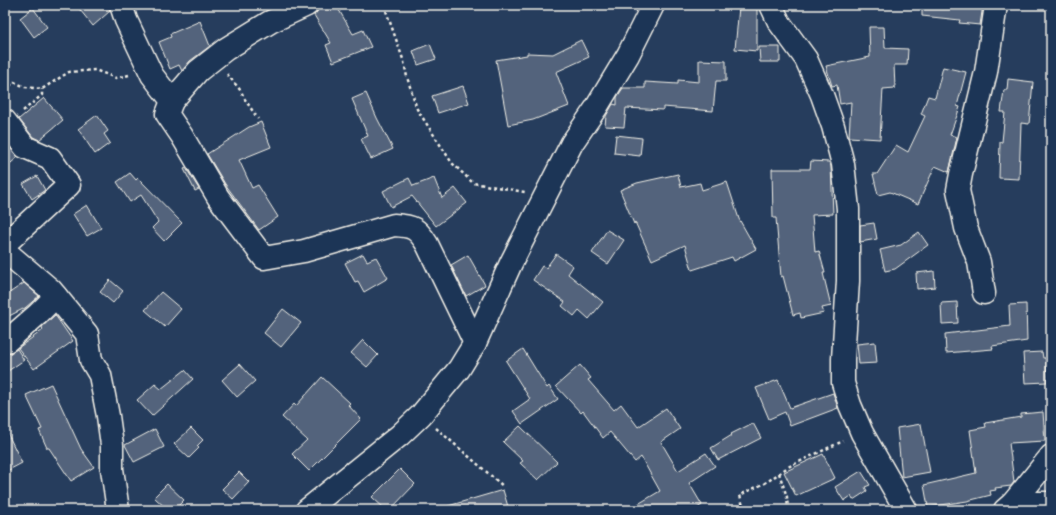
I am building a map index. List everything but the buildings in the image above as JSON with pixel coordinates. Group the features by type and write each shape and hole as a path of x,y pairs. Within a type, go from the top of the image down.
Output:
{"street":[{"path":"121,5 126,20 155,80 172,101"},
{"path":"307,5 270,22 226,49 198,71 172,101 167,114 218,196 264,258 304,251 394,225 407,226 419,232 427,244 475,343"},
{"path":"307,510 400,435 421,415 459,369 475,343 511,263 572,143 596,108 628,55 653,5"},
{"path":"772,5 779,22 806,58 822,95 833,126 843,164 848,209 843,383 850,405 862,433 906,510"},
{"path":"984,293 979,262 966,228 958,190 986,72 996,5"},
{"path":"5,244 70,185 50,158 25,147 6,123"},
{"path":"5,251 41,280 56,296 86,334 91,360 100,375 112,445 112,469 118,510"},
{"path":"7,341 56,296"},
{"path":"1009,507 1051,456"},
{"path":"1009,507 1051,503"}],"path":[{"path":"384,5 404,62 417,109 452,163 473,183 546,195"},
{"path":"222,53 225,72 241,91 258,119"},
{"path":"5,90 14,82 26,87 42,89 70,72 96,70 116,78 135,74 155,80"},
{"path":"6,123 42,95 42,89"},
{"path":"421,415 504,486"},
{"path":"744,510 740,495 767,482 788,467 862,433"},
{"path":"779,473 788,497 788,510"}]}
